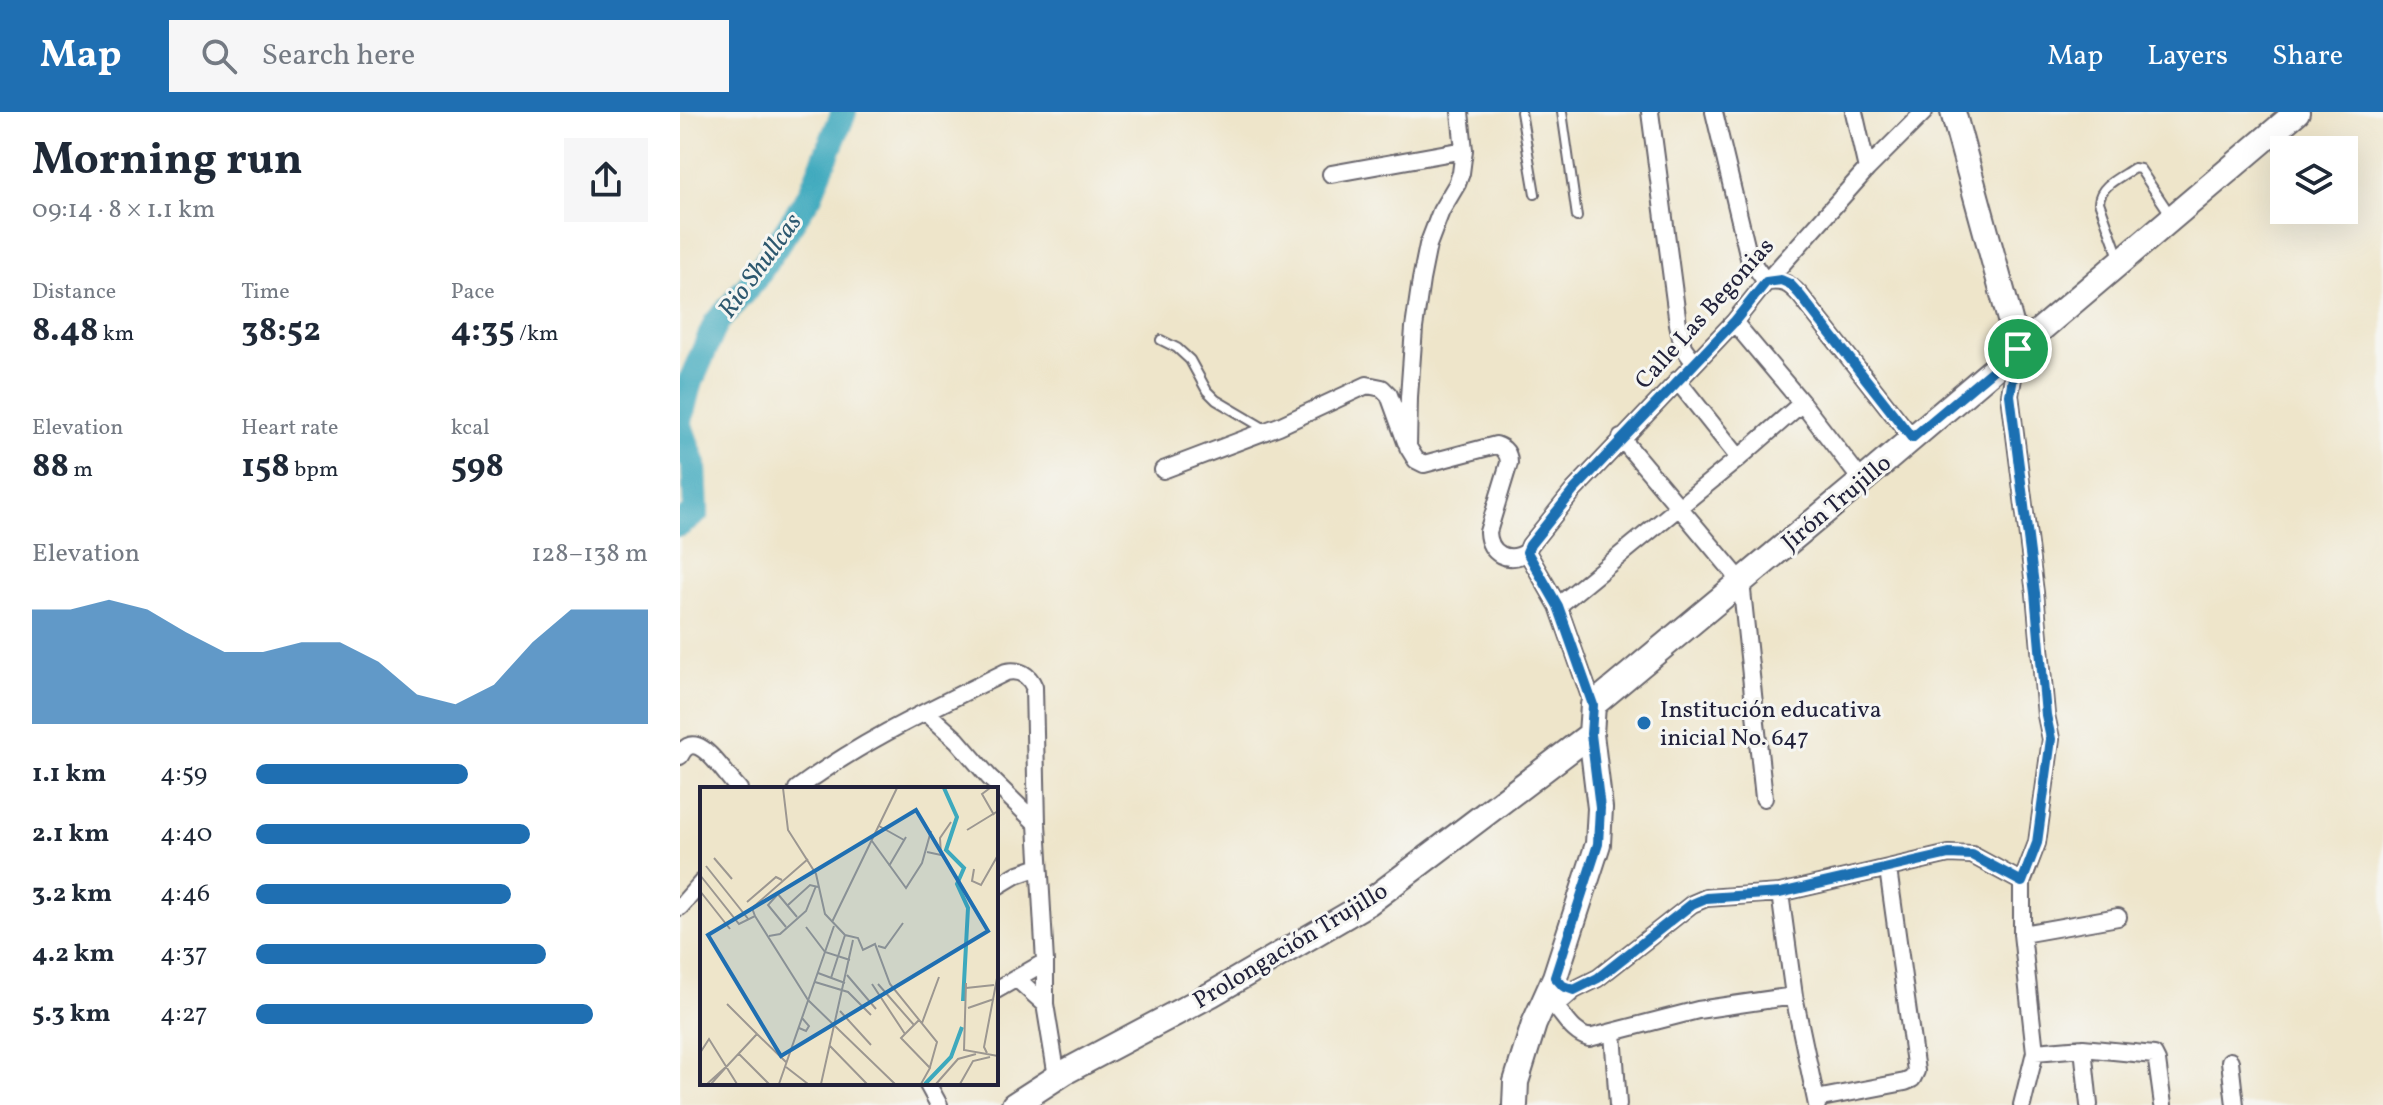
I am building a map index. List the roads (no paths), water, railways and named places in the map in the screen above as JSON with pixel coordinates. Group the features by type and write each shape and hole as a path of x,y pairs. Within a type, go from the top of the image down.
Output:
{"street":[{"path":"1408,447 1414,328 1424,263 1441,211 1457,184 1464,150 1460,112"},
{"path":"1650,112 1678,324 1683,347 1694,362"},
{"path":"1714,112 1749,258 1766,282 1781,280 1790,284 1800,295 1912,438"},
{"path":"1854,112 1867,169"},
{"name":"Calle Las Begonias","path":"1527,552 1574,490 1734,322 1867,169 1924,112"},
{"path":"1953,112 2018,349 2010,395 2051,739 2037,843 2022,882 2022,934 2035,1052 2022,1105"},
{"name":"Jirón Trujillo","path":"1593,705 2297,112"},
{"path":"1331,174 1464,150"},
{"path":"1734,322 1862,481"},
{"path":"1677,380 1739,458"},
{"path":"1163,470 1268,430 1367,385 1382,388 1389,395 1408,447 1416,460 1424,464 1496,445 1504,449 1509,458 1488,532 1489,543 1495,552 1504,557 1514,558 1527,552 1558,606 1593,705 1591,734 1600,808 1598,844 1558,993 1534,1024 1516,1082 1515,1105"},
{"path":"1558,606 1802,403"},
{"path":"1621,438 1741,581 1764,798"},
{"path":"800,787 830,764 1006,672 1016,671 1029,679 1034,687 1045,1004 1057,1077"},
{"path":"926,712 1037,824"},
{"name":"Prolongación Trujillo","path":"1014,1105 1057,1077 1212,994 1368,903 1591,734"},
{"path":"680,756 684,747 696,744 717,762 737,787"},
{"path":"1558,993 1598,978 1692,904 1706,898 1780,893 1949,854 1972,855 2022,882"},
{"path":"998,886 1039,867"},
{"path":"1780,893 1794,996 1816,1102 1905,1082 1912,1079 1916,1071 1888,869"},
{"path":"680,907 700,884"},
{"path":"2022,934 2118,917"},
{"path":"998,989 1045,962"},
{"path":"1017,979 1045,1004"},
{"path":"1558,993 1573,1030 1589,1038 1698,1010 1794,996"},
{"path":"1613,1032 1618,1105"},
{"path":"2035,1052 2083,1048 2154,1055 2163,1105"},
{"path":"2083,1048 2089,1105"},
{"path":"2230,1061 2235,1105"},
{"path":"928,1085 939,1105"}],"lane":[{"path":"1521,112 1535,194"},
{"path":"1562,112 1577,217"},
{"path":"2121,262 2099,202 2103,189 2134,168 2140,169 2173,218"},
{"path":"1161,340 1177,348 1190,360 1207,391 1216,400 1268,430"}],"waterway":[{"name":"Rio Shullcas","path":"680,421 688,388 716,323 753,281 810,195 844,112"},
{"name":"Rio Shullcas","path":"680,426 694,465 696,512 680,524"}],"place":[{"name":"Institución educativa inicial No. 647","path":"1644,723"}]}
